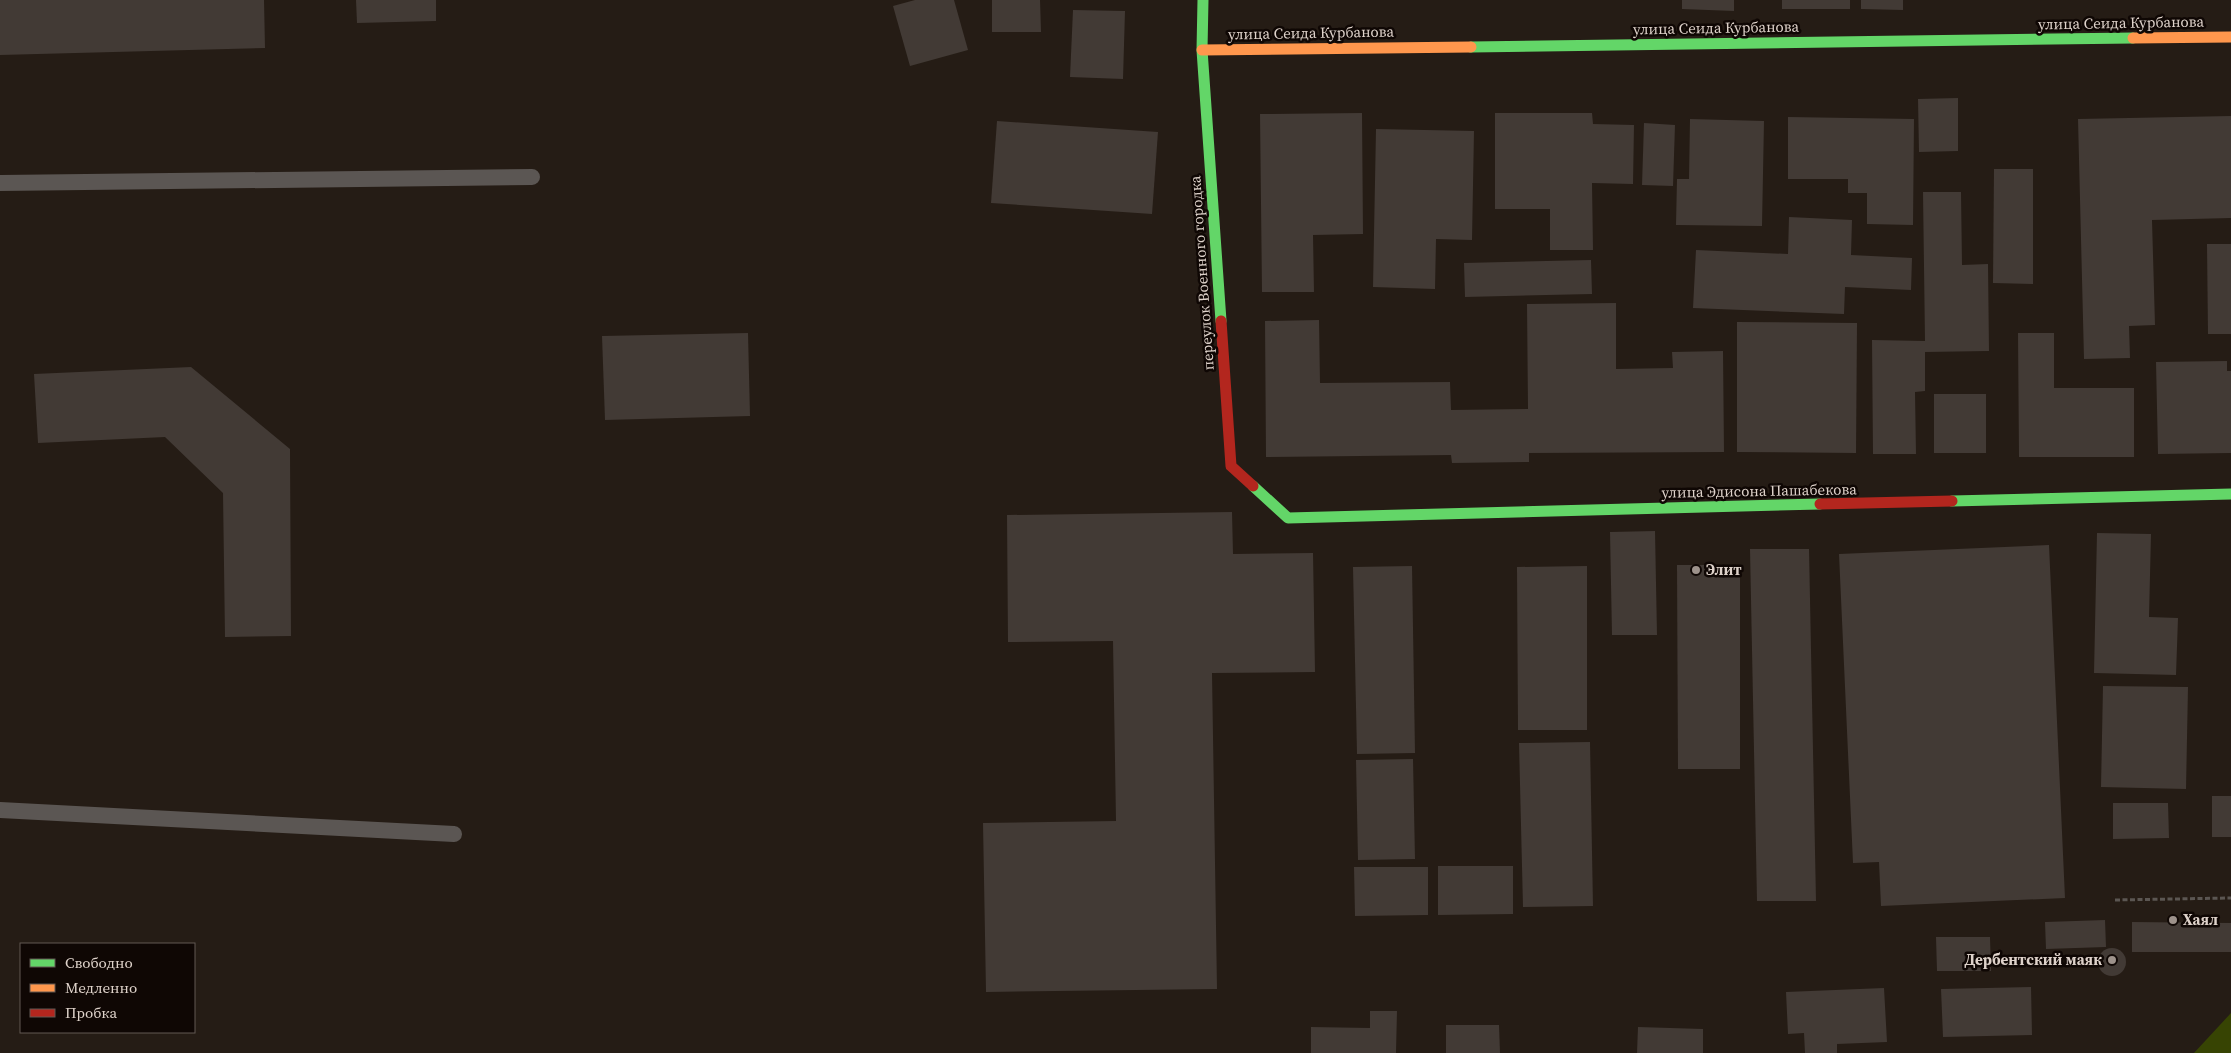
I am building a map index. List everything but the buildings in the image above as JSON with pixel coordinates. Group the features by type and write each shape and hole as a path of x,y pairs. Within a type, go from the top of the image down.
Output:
{"street":[{"name":"переулок Военного городка","path":"1203,0 1202,50 1231,466 1288,518"},
{"name":"улица Сеида Курбанова","path":"1202,50 2231,36"},
{"name":"улица Эдисона Пашабекова","path":"1288,518 2231,494"}],"lane":[{"path":"0,184 532,177"},
{"path":"0,810 454,834"}],"path":[{"path":"2114,900 2231,898"}],"green space":[{"path":"2231,1013 2231,1053 2194,1053"}],"traffic: fast":[{"path":"1203,0 1202,50 1221,321"},
{"path":"1471,47 2133,38"},
{"path":"1253,486 1288,518 1820,504"},
{"path":"1952,501 2231,494"}],"traffic: slow":[{"path":"2133,38 2231,37"},
{"path":"1202,50 1471,47"}],"traffic: jam":[{"path":"1221,321 1231,466 1253,486"},
{"path":"1820,504 1952,501"}],"place":[{"name":"Элит","path":"1696,570"},
{"name":"Хаял","path":"2173,920"},
{"name":"Дербентский маяк","path":"2112,960"}]}
